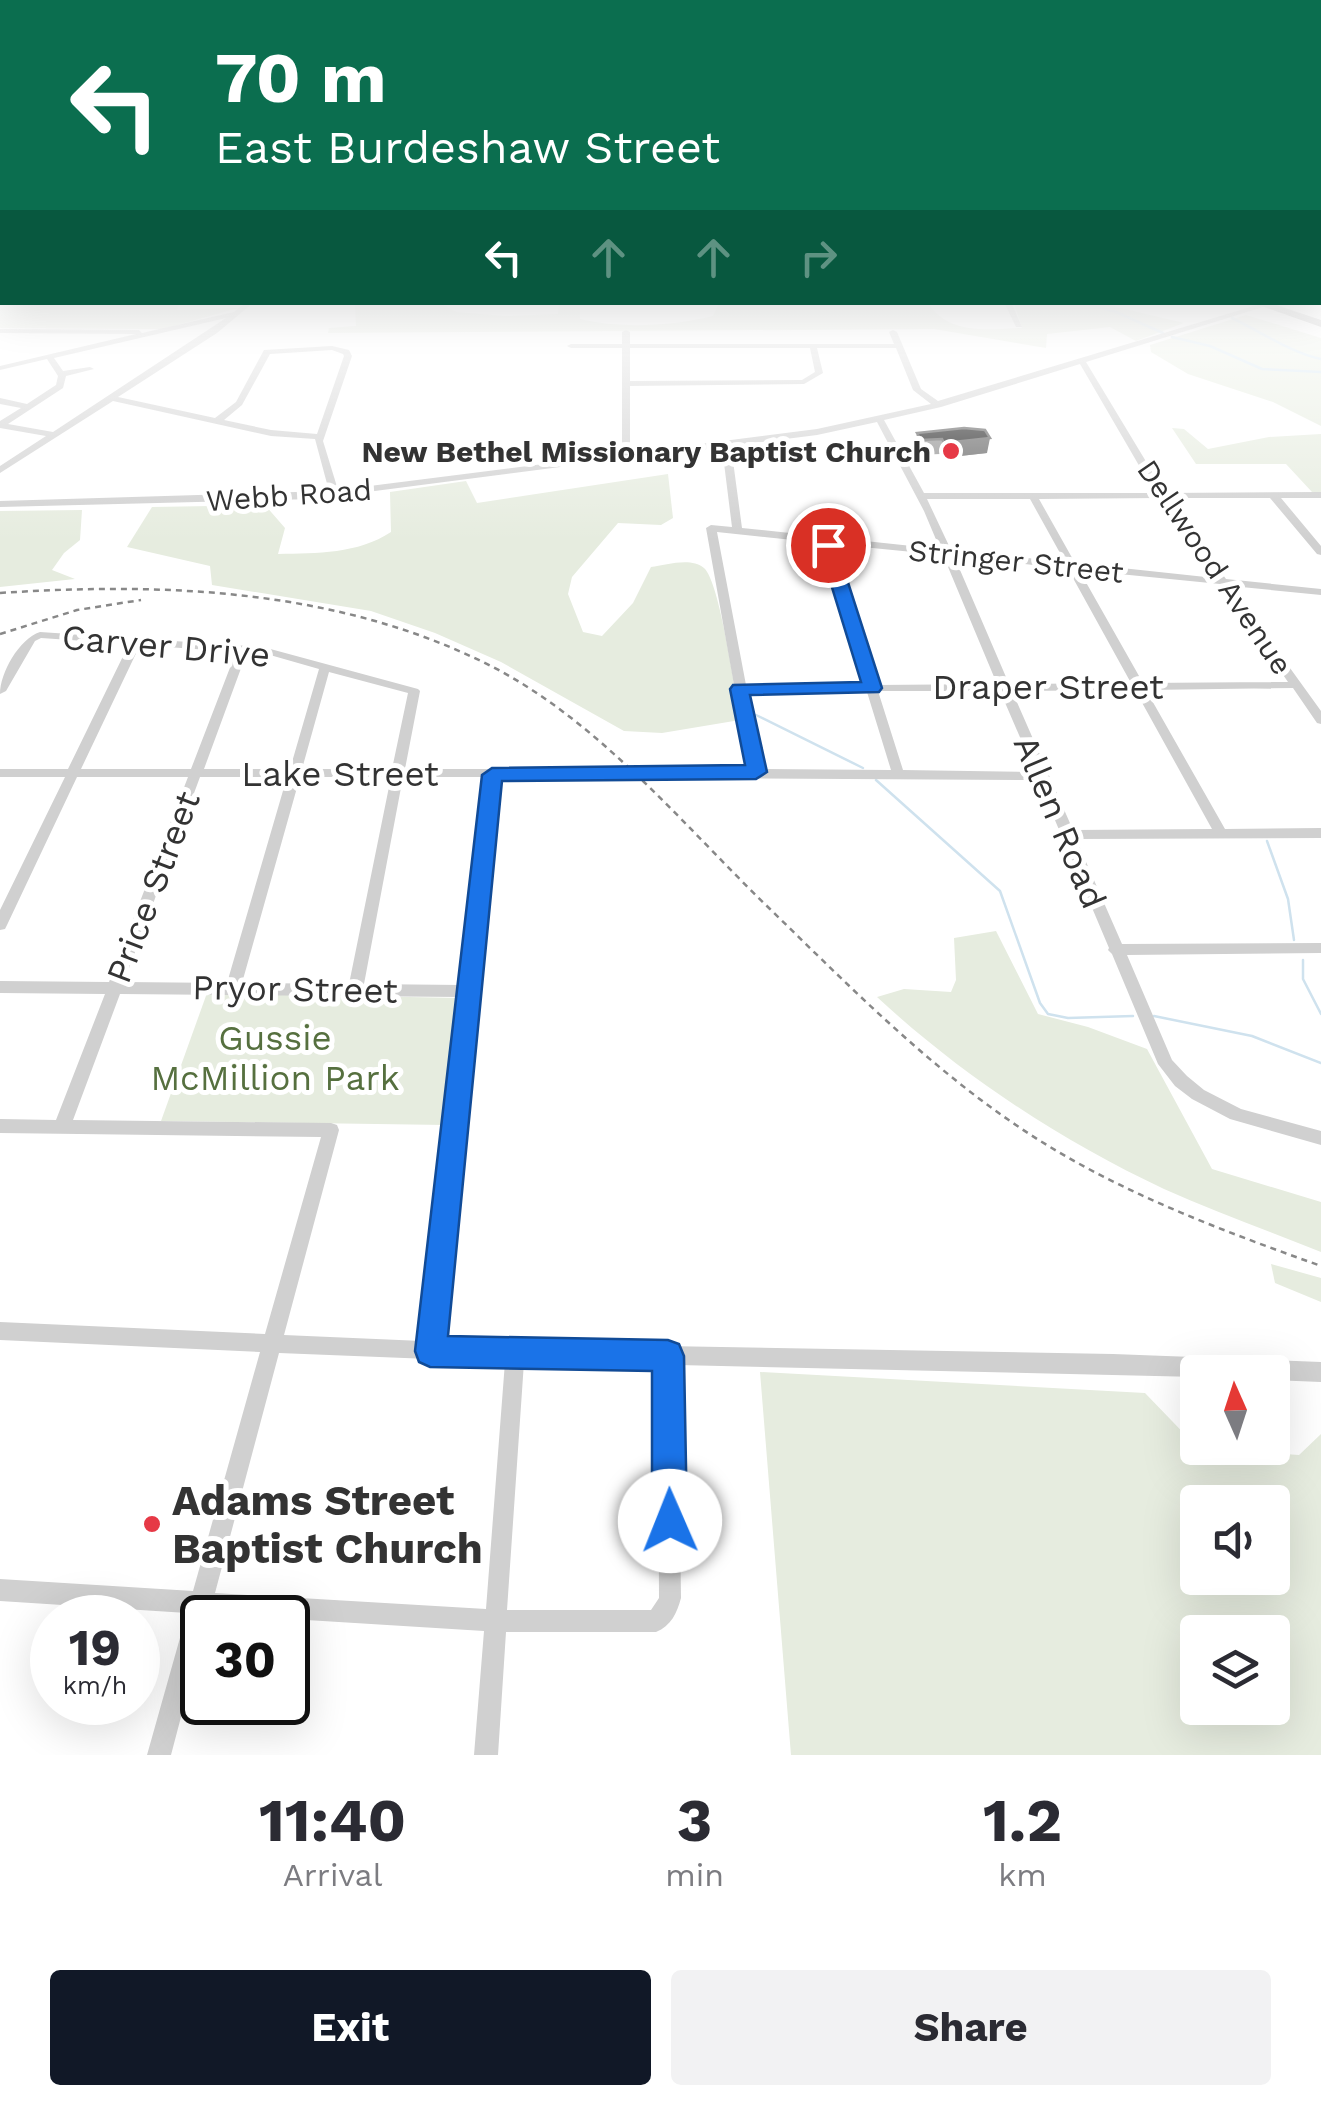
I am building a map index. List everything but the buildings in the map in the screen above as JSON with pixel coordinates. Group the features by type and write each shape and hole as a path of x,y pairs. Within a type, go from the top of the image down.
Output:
{"street":[{"path":"0,425 56,390 62,384 61,377"},
{"path":"0,470 143,377"},
{"path":"217,421 239,403 253,377"},
{"path":"334,494 319,438 341,377"},
{"path":"625,377 626,458"},
{"path":"625,384 800,383 812,377"},
{"path":"912,377 918,392 938,404"},
{"name":"Webb Road","path":"0,504 226,501 334,494 626,458 880,420 1029,377"},
{"name":"Dellwood Avenue","path":"1091,377 1162,496 1321,720"},
{"path":"112,398 283,436 319,438"},
{"path":"0,402 30,407"},
{"name":"Allen Road","path":"880,420 922,496 1158,1050 1189,1091 1240,1117 1321,1138"},
{"path":"0,425 55,434"},
{"path":"726,445 737,531"},
{"path":"1273,495 1321,552"},
{"path":"922,496 1321,495"},
{"path":"1033,496 1220,834"},
{"name":"Stringer Street","path":"740,689 711,528 1321,592"},
{"path":"826,540 898,774"},
{"name":"Carver Drive","path":"0,691 34,636 264,650 414,692 398,775"},
{"path":"0,925 136,641"},
{"name":"Price Street","path":"62,1126 243,648"},
{"path":"232,988 325,668"},
{"name":"Draper Street","path":"740,689 1296,685"},
{"path":"740,689 756,772"},
{"name":"Lake Street","path":"0,773 756,772 1041,776"},
{"path":"356,990 398,775"},
{"path":"430,1351 492,775"},
{"path":"1066,835 1321,833"},
{"path":"1115,950 1321,948"},
{"name":"Pryor Street","path":"0,987 470,991"},
{"path":"2,1131 62,1126 330,1130 202,1595"},
{"path":"0,1331 430,1351 1216,1366 1321,1372"},
{"path":"486,1755 515,1353"},
{"path":"310,1610 494,1621 651,1622 664,1614 670,1598 668,1356"},
{"path":"0,1590 180,1603"},
{"path":"159,1755 180,1676"}],"green space":[{"path":"1197,377 1321,377 1321,426 1273,402"},
{"path":"1172,428 1184,429 1208,449 1269,437 1321,434 1321,492 1312,492 1286,464 1196,464"},
{"path":"668,474 673,518 661,525 618,523 572,577 568,594 583,632 602,636 633,603 651,567 685,562 704,568 721,615 740,720 662,733 624,731 501,662 435,633 371,611 212,585 210,566 127,547 152,507 265,505 285,528 278,554 322,552 365,545 391,532 390,492 466,481 477,503"},
{"path":"82,510 80,540 52,570 75,579 0,587 0,511"},
{"path":"996,931 1038,1014 1147,1049 1212,1169 1321,1202 1321,1252 1183,1197 1087,1150 977,1079 877,997 904,989 951,992 956,980 954,938"},
{"name":"Gussie McMillion Park","path":"207,993 460,998 446,1125 161,1121"},
{"path":"1271,1264 1321,1278 1321,1302 1275,1283"},
{"path":"760,1372 1145,1393 1180,1429 1180,1465 1290,1465 1290,1454 1299,1455 1321,1434 1321,1755 791,1755"}],"waterway":[{"path":"756,715 863,768"},
{"path":"876,780 1000,891 1040,1003 1048,1014 1068,1018 1133,1016"},
{"path":"1267,841 1288,899 1294,940"},
{"path":"1303,960 1303,979 1321,1014"},
{"path":"1154,1016 1252,1036 1321,1063"}],"railway":[{"path":"0,593 125,589 251,596 374,621 433,640 491,666 531,689 604,745 857,994 917,1048 1013,1123 1124,1187 1321,1266"},
{"path":"0,634 77,610 141,600"}],"place":[{"name":"New Bethel Missionary Baptist Church","path":"951,451"},
{"name":"Adams Street Baptist Church","path":"152,1524"}],"route":[{"path":"670,1521 668,1356 430,1351 492,775 626,770 756,772 740,689 872,688 828,545"}]}
